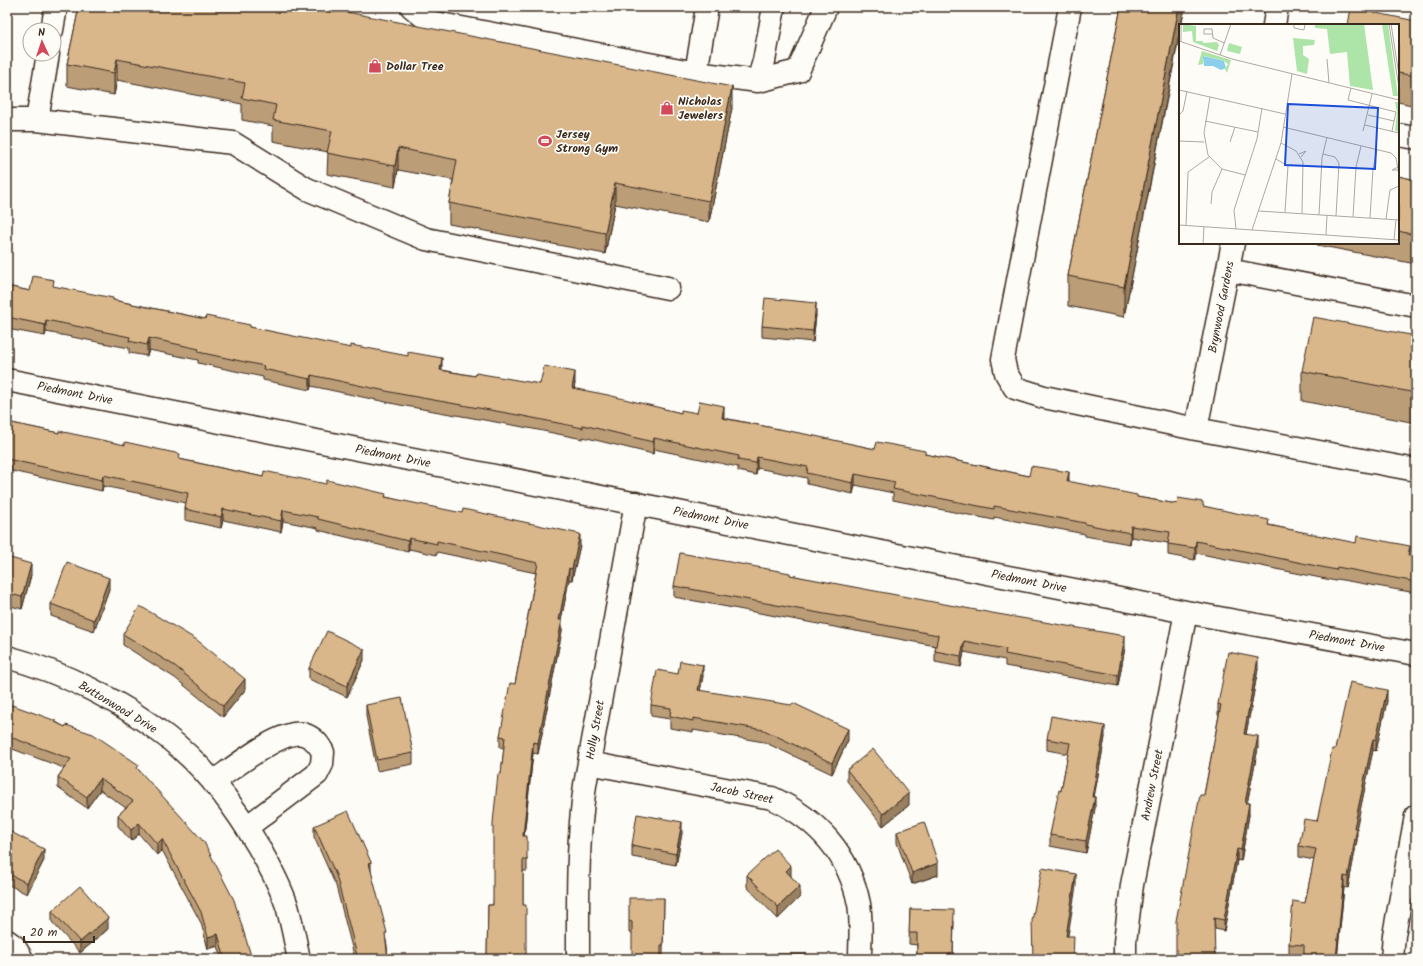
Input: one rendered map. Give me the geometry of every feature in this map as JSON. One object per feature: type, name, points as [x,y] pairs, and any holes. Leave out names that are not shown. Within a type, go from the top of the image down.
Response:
[{"type":"street","points":[[53,22],[56,7]]},
{"type":"street","points":[[412,7],[431,15],[696,73],[758,81],[798,71],[826,7]]},
{"type":"street","points":[[696,73],[707,7]]},
{"type":"street","points":[[758,81],[764,62],[774,7]]},
{"type":"street","points":[[1070,7],[1003,359],[1006,373],[1015,388],[1196,429],[1416,470]]},
{"type":"street","points":[[1274,24],[1277,7]]},
{"type":"street","points":[[37,120],[47,62]]},
{"type":"street","points":[[7,120],[37,120],[234,144],[307,189],[426,239],[668,288]]},
{"type":"street","points":[[1399,135],[1416,138]]},
{"type":"street","name":"Brynwood Gardens","points":[[1196,429],[1233,244]]},
{"type":"street","points":[[1228,270],[1416,306]]},
{"type":"street","name":"Piedmont Drive","points":[[7,380],[1186,612],[1416,654]]},
{"type":"street","name":"Holly Street","points":[[578,959],[580,836],[585,785],[636,503]]},
{"type":"street","name":"Andrew Street","points":[[1125,959],[1125,942],[1132,885],[1186,612]]},
{"type":"street","name":"Buttonwood Drive","points":[[7,657],[32,664],[79,683],[130,712],[167,737],[213,782],[229,801],[247,827],[271,868],[287,905],[299,959]]},
{"type":"street","points":[[213,782],[274,740],[289,734],[302,734],[316,740],[323,752],[322,764],[317,774],[247,827]]},
{"type":"street","name":"Jacob Street","points":[[589,763],[772,798],[788,805],[802,814],[825,834],[852,878],[859,905],[860,959]]},
{"type":"street","points":[[1392,959],[1394,935],[1416,816]]},
{"type":"street","points":[[7,941],[14,946],[22,959]]},
{"type":"building","points":[[79,7],[321,7],[732,87],[709,201],[615,183],[605,233],[449,203],[457,160],[398,148],[395,166],[327,153],[332,131],[273,120],[276,105],[242,98],[245,83],[117,59],[114,73],[67,64]]},
{"type":"building","points":[[1121,7],[1179,7],[1124,287],[1068,276]]},
{"type":"building","points":[[1351,8],[1416,21],[1416,76],[1399,73],[1399,24],[1348,24]]},
{"type":"building","points":[[1399,176],[1416,180],[1416,235],[1399,231]]},
{"type":"building","points":[[33,276],[54,280],[53,286],[205,319],[206,316],[250,325],[250,327],[351,348],[351,345],[408,356],[408,352],[442,358],[440,370],[475,376],[476,373],[540,384],[544,366],[575,372],[572,388],[608,395],[681,413],[681,410],[697,413],[700,401],[724,406],[722,418],[875,449],[877,442],[925,451],[925,454],[1029,476],[1031,466],[1069,472],[1067,481],[1137,495],[1137,497],[1177,504],[1178,498],[1203,502],[1203,506],[1269,520],[1268,525],[1356,543],[1357,536],[1410,546],[1408,555],[1416,557],[1416,582],[1337,567],[1336,570],[1196,541],[1195,548],[1168,544],[1170,532],[1131,526],[1130,533],[994,506],[994,509],[893,489],[895,482],[855,474],[853,483],[807,473],[808,467],[757,457],[756,463],[738,460],[739,456],[654,438],[653,442],[583,425],[583,428],[400,394],[311,375],[310,379],[263,369],[264,366],[198,352],[199,349],[149,338],[147,345],[129,341],[130,337],[46,320],[45,325],[7,317],[7,286],[30,291]]},
{"type":"building","points":[[765,298],[816,303],[813,331],[762,326]]},
{"type":"building","points":[[1313,317],[1416,336],[1416,393],[1302,371]]},
{"type":"building","points":[[7,422],[125,445],[125,442],[180,454],[179,459],[263,477],[264,471],[326,484],[327,480],[386,494],[385,497],[462,513],[463,509],[580,534],[572,569],[569,568],[559,620],[562,620],[538,743],[533,742],[523,836],[527,836],[527,860],[523,860],[523,905],[526,905],[526,959],[492,959],[492,956],[487,956],[488,905],[493,905],[493,823],[498,774],[501,774],[505,737],[500,736],[510,683],[515,684],[538,563],[437,541],[437,544],[409,538],[408,541],[318,519],[318,517],[283,510],[281,521],[223,509],[221,517],[185,509],[188,493],[103,475],[102,480],[7,459]]},
{"type":"building","points":[[680,553],[992,613],[1125,636],[1118,675],[1005,654],[1006,649],[964,641],[961,656],[935,651],[938,635],[674,586]]},
{"type":"building","points":[[7,557],[31,564],[22,597],[7,593]]},
{"type":"building","points":[[67,562],[109,578],[94,620],[51,604]]},
{"type":"building","points":[[140,606],[197,640],[245,679],[223,706],[175,666],[123,634]]},
{"type":"building","points":[[327,631],[364,649],[347,686],[309,668]]},
{"type":"building","points":[[1228,652],[1258,658],[1244,734],[1258,736],[1245,803],[1249,803],[1241,850],[1237,849],[1224,920],[1214,918],[1215,959],[1176,959],[1176,921],[1200,795],[1204,795],[1221,705],[1218,704]]},
{"type":"building","points":[[680,661],[703,665],[698,690],[791,705],[793,703],[848,729],[832,763],[764,730],[693,718],[693,721],[670,716],[671,708],[651,705],[657,670],[678,674]]},
{"type":"building","points":[[1350,682],[1387,690],[1376,739],[1373,739],[1354,828],[1357,828],[1348,877],[1344,876],[1336,959],[1304,959],[1304,945],[1289,944],[1293,901],[1305,903],[1316,849],[1299,846],[1304,819],[1317,821],[1332,749],[1335,749]]},
{"type":"building","points":[[402,698],[413,753],[377,760],[366,705]]},
{"type":"building","points":[[7,704],[56,721],[55,722],[65,727],[66,725],[93,734],[139,765],[137,768],[204,842],[234,900],[252,959],[225,959],[218,934],[208,937],[201,912],[162,839],[157,844],[139,823],[131,830],[118,815],[133,801],[100,778],[87,797],[58,777],[71,759],[7,736]]},
{"type":"building","points":[[1051,716],[1105,726],[1092,797],[1095,797],[1086,841],[1050,835],[1059,790],[1061,791],[1070,743],[1047,739]]},
{"type":"building","points":[[873,749],[909,793],[883,814],[847,770]]},
{"type":"building","points":[[348,811],[371,862],[369,863],[387,933],[385,934],[388,959],[358,959],[336,875],[314,826]]},
{"type":"building","points":[[637,814],[682,822],[676,854],[632,845]]},
{"type":"building","points":[[924,822],[938,863],[912,873],[897,832]]},
{"type":"building","points":[[7,830],[44,849],[27,883],[7,873]]},
{"type":"building","points":[[775,849],[791,866],[786,871],[800,886],[778,907],[747,875]]},
{"type":"building","points":[[1042,868],[1076,874],[1066,936],[1074,936],[1073,959],[1033,959],[1032,921]]},
{"type":"building","points":[[80,886],[108,918],[80,942],[52,911]]},
{"type":"building","points":[[629,898],[664,898],[663,945],[661,945],[661,959],[632,959],[632,922],[629,921]]},
{"type":"building","points":[[910,909],[954,910],[953,954],[949,954],[948,959],[917,959],[917,933],[909,933]]},
{"type":"building","points":[[769,954],[807,954],[807,959],[769,959]]},
{"type":"place","name":"Dollar Tree","points":[[375,66]]},
{"type":"place","name":"Nicholas Jewelers","points":[[667,108]]},
{"type":"place","name":"Jersey Strong Gym","points":[[545,141]]}]
